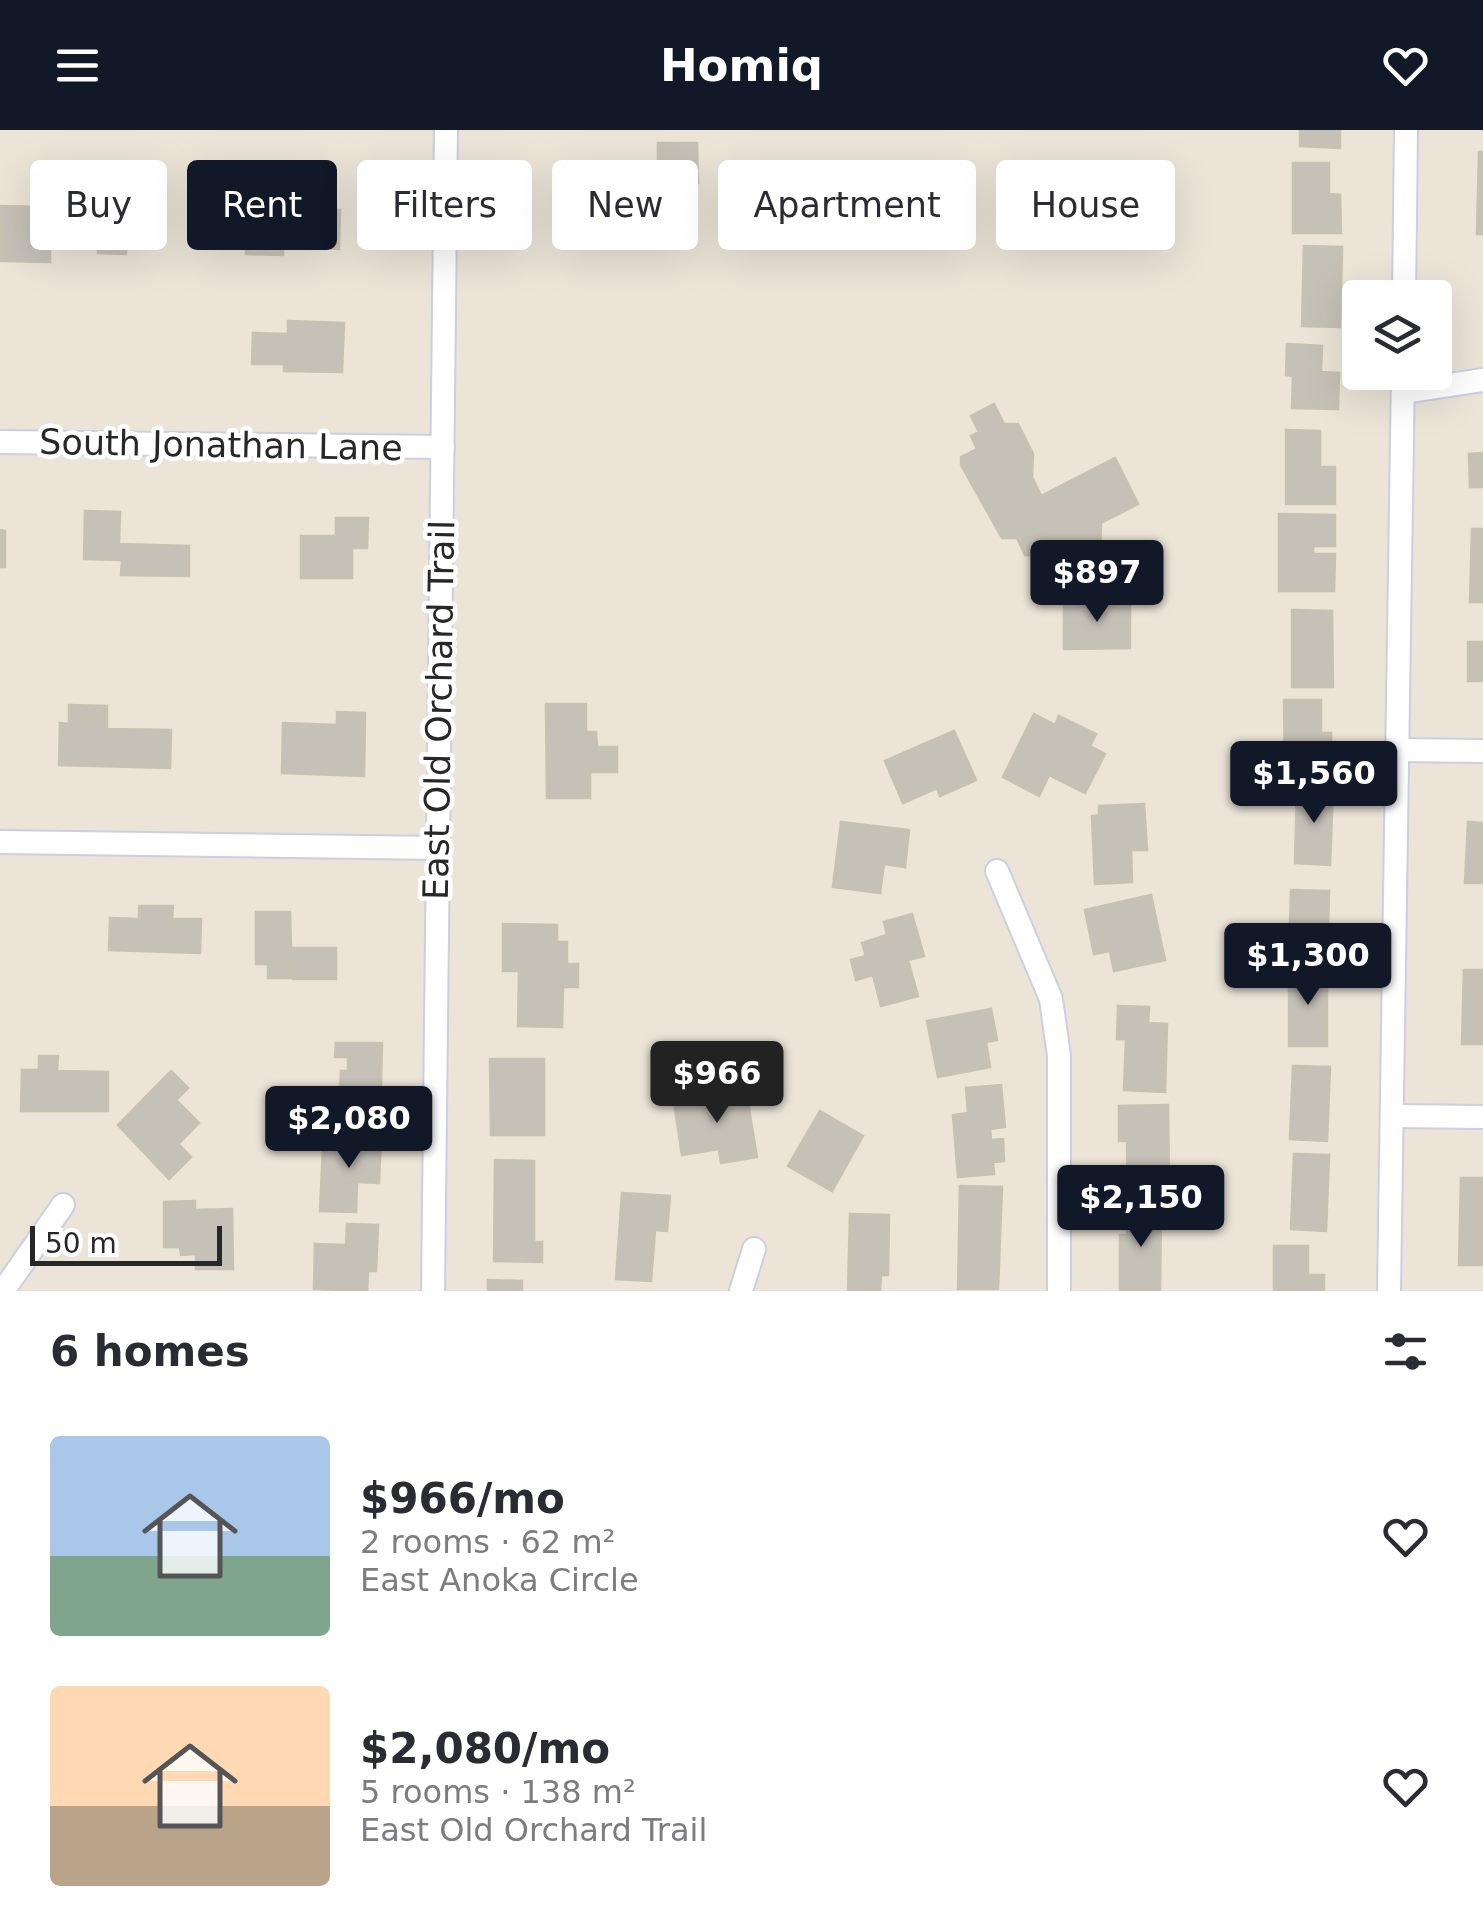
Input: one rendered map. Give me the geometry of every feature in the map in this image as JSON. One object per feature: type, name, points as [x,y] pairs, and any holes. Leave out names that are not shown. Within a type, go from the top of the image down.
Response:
[{"type":"street","name":"East Old Orchard Trail","points":[[433,1291],[446,130]]},
{"type":"street","points":[[1404,280],[1406,130]]},
{"type":"street","points":[[1452,381],[1483,380]]},
{"type":"street","points":[[1389,1291],[1403,390]]},
{"type":"street","name":"South Jonathan Lane","points":[[0,442],[443,447]]},
{"type":"street","points":[[1398,750],[1483,751]]},
{"type":"street","points":[[0,842],[438,848]]},
{"type":"street","points":[[997,870],[1052,999],[1060,1056],[1059,1291]]},
{"type":"street","points":[[1393,1116],[1483,1116]]},
{"type":"street","points":[[3,1291],[63,1206]]},
{"type":"street","points":[[741,1291],[754,1249]]},
{"type":"building","points":[[1300,130],[1340,130],[1340,148],[1300,146]]},
{"type":"building","points":[[658,143],[697,143],[697,160],[658,160]]},
{"type":"building","points":[[1479,152],[1483,152],[1483,234],[1477,234]]},
{"type":"building","points":[[1293,163],[1329,163],[1329,194],[1340,195],[1341,233],[1293,233]]},
{"type":"building","points":[[1,206],[30,207],[30,250],[50,250],[50,262],[0,261]]},
{"type":"building","points":[[337,210],[340,210],[337,249]]},
{"type":"building","points":[[1304,246],[1342,247],[1340,327],[1302,326]]},
{"type":"building","points":[[98,250],[126,250],[126,254]]},
{"type":"building","points":[[246,250],[283,250],[283,255],[246,254]]},
{"type":"building","points":[[288,321],[344,323],[342,372],[284,371],[284,364],[252,364],[253,333],[288,334]]},
{"type":"building","points":[[1287,344],[1322,346],[1321,372],[1339,373],[1338,409],[1292,408],[1293,376],[1286,375]]},
{"type":"building","points":[[994,404],[1004,424],[1018,424],[1033,454],[1032,477],[1041,496],[1115,458],[1138,504],[1101,523],[1100,553],[1083,563],[1052,562],[1049,556],[1025,555],[1017,538],[1002,538],[961,465],[961,457],[977,449],[971,436],[979,432],[971,416]]},
{"type":"building","points":[[1286,430],[1320,431],[1320,467],[1335,467],[1335,504],[1286,504]]},
{"type":"building","points":[[1483,453],[1483,487],[1470,487],[1469,454]]},
{"type":"building","points":[[85,511],[120,512],[119,544],[189,546],[189,576],[121,575],[122,560],[84,559]]},
{"type":"building","points":[[1279,514],[1335,515],[1335,546],[1313,546],[1313,554],[1335,554],[1334,591],[1279,591]]},
{"type":"building","points":[[336,518],[368,518],[367,548],[352,548],[352,578],[301,578],[301,536],[336,536]]},
{"type":"building","points":[[1472,529],[1483,529],[1483,602],[1470,602]]},
{"type":"building","points":[[0,530],[5,531],[5,567],[0,567]]},
{"type":"building","points":[[1064,602],[1130,602],[1130,648],[1064,649]]},
{"type":"building","points":[[1292,610],[1332,611],[1333,687],[1292,687]]},
{"type":"building","points":[[1468,642],[1483,642],[1483,681],[1468,681]]},
{"type":"building","points":[[1284,700],[1321,700],[1321,733],[1331,733],[1331,772],[1285,772]]},
{"type":"building","points":[[546,704],[586,704],[586,732],[596,732],[597,747],[617,747],[617,772],[590,772],[590,798],[547,798]]},
{"type":"building","points":[[69,705],[107,706],[107,729],[171,730],[170,768],[59,765],[60,723],[69,724]]},
{"type":"building","points":[[337,712],[365,713],[364,776],[282,773],[283,723],[337,725]]},
{"type":"building","points":[[1034,714],[1055,725],[1059,716],[1096,734],[1090,746],[1105,754],[1085,793],[1049,775],[1039,796],[1003,777]]},
{"type":"building","points":[[954,731],[976,780],[940,796],[937,788],[903,803],[885,761]]},
{"type":"building","points":[[1297,787],[1333,788],[1330,865],[1295,863]]},
{"type":"building","points":[[1144,804],[1147,850],[1131,850],[1132,882],[1095,884],[1092,816],[1099,815],[1099,806]]},
{"type":"building","points":[[841,822],[909,830],[905,867],[884,864],[880,893],[833,887]]},
{"type":"building","points":[[1468,822],[1483,823],[1483,883],[1465,883]]},
{"type":"building","points":[[1291,890],[1329,891],[1327,962],[1289,961]]},
{"type":"building","points":[[1151,895],[1165,960],[1114,971],[1110,951],[1094,954],[1085,910]]},
{"type":"building","points":[[139,906],[173,906],[172,919],[201,919],[200,953],[109,950],[110,918],[139,919]]},
{"type":"building","points":[[256,912],[290,912],[291,948],[336,948],[336,979],[293,979],[292,964],[256,964]]},
{"type":"building","points":[[912,914],[924,956],[908,960],[918,996],[881,1006],[873,975],[856,980],[851,960],[866,956],[862,943],[887,935],[884,922]]},
{"type":"building","points":[[503,924],[557,925],[557,942],[567,942],[567,964],[578,964],[578,987],[563,987],[562,1027],[518,1026],[519,971],[503,971]]},
{"type":"building","points":[[291,965],[291,978],[268,978],[268,966]]},
{"type":"building","points":[[1289,970],[1327,970],[1327,1046],[1289,1046]]},
{"type":"building","points":[[1464,970],[1483,970],[1483,1044],[1462,1044]]},
{"type":"building","points":[[1118,1006],[1149,1007],[1148,1023],[1167,1024],[1165,1092],[1124,1090],[1126,1039],[1117,1039]]},
{"type":"building","points":[[991,1009],[997,1040],[986,1042],[990,1067],[938,1077],[927,1021]]},
{"type":"building","points":[[336,1043],[382,1043],[380,1121],[324,1120],[324,1097],[340,1098],[341,1071],[348,1071],[348,1057],[335,1057]]},
{"type":"building","points":[[39,1056],[58,1056],[57,1071],[108,1072],[108,1111],[21,1111],[22,1070],[39,1070]]},
{"type":"building","points":[[490,1059],[544,1059],[544,1135],[491,1135]]},
{"type":"building","points":[[1293,1066],[1330,1067],[1327,1141],[1290,1139]]},
{"type":"building","points":[[171,1071],[188,1088],[176,1100],[199,1123],[178,1144],[191,1157],[169,1179],[118,1125]]},
{"type":"building","points":[[1001,1085],[1005,1127],[990,1129],[991,1140],[1003,1139],[1004,1161],[993,1162],[994,1174],[958,1177],[953,1115],[968,1113],[966,1088]]},
{"type":"building","points":[[746,1091],[757,1157],[721,1163],[719,1149],[682,1155],[674,1102]]},
{"type":"building","points":[[1168,1105],[1169,1192],[1128,1192],[1127,1141],[1119,1141],[1119,1106]]},
{"type":"building","points":[[820,1111],[863,1136],[832,1191],[788,1166]]},
{"type":"building","points":[[350,1131],[381,1133],[379,1183],[357,1182],[356,1212],[320,1211],[323,1147],[349,1147]]},
{"type":"building","points":[[1294,1154],[1329,1155],[1326,1231],[1291,1229]]},
{"type":"building","points":[[495,1160],[534,1161],[534,1242],[542,1242],[542,1262],[494,1261]]},
{"type":"building","points":[[1461,1178],[1483,1178],[1483,1265],[1459,1265]]},
{"type":"building","points":[[960,1186],[1002,1187],[998,1289],[958,1289]]},
{"type":"building","points":[[622,1193],[670,1196],[667,1231],[655,1230],[651,1281],[616,1279]]},
{"type":"building","points":[[195,1201],[195,1210],[232,1209],[233,1269],[196,1269],[196,1254],[181,1255],[180,1247],[164,1247],[164,1202]]},
{"type":"building","points":[[1127,1206],[1161,1206],[1160,1291],[1120,1291],[1120,1235],[1127,1235]]},
{"type":"building","points":[[850,1214],[889,1215],[888,1275],[881,1275],[880,1291],[848,1291]]},
{"type":"building","points":[[347,1224],[378,1225],[376,1271],[368,1271],[367,1291],[314,1289],[315,1244],[346,1245]]},
{"type":"building","points":[[1274,1246],[1308,1246],[1308,1275],[1324,1275],[1324,1291],[1274,1291]]},
{"type":"building","points":[[488,1280],[522,1281],[522,1291],[488,1291]]}]
